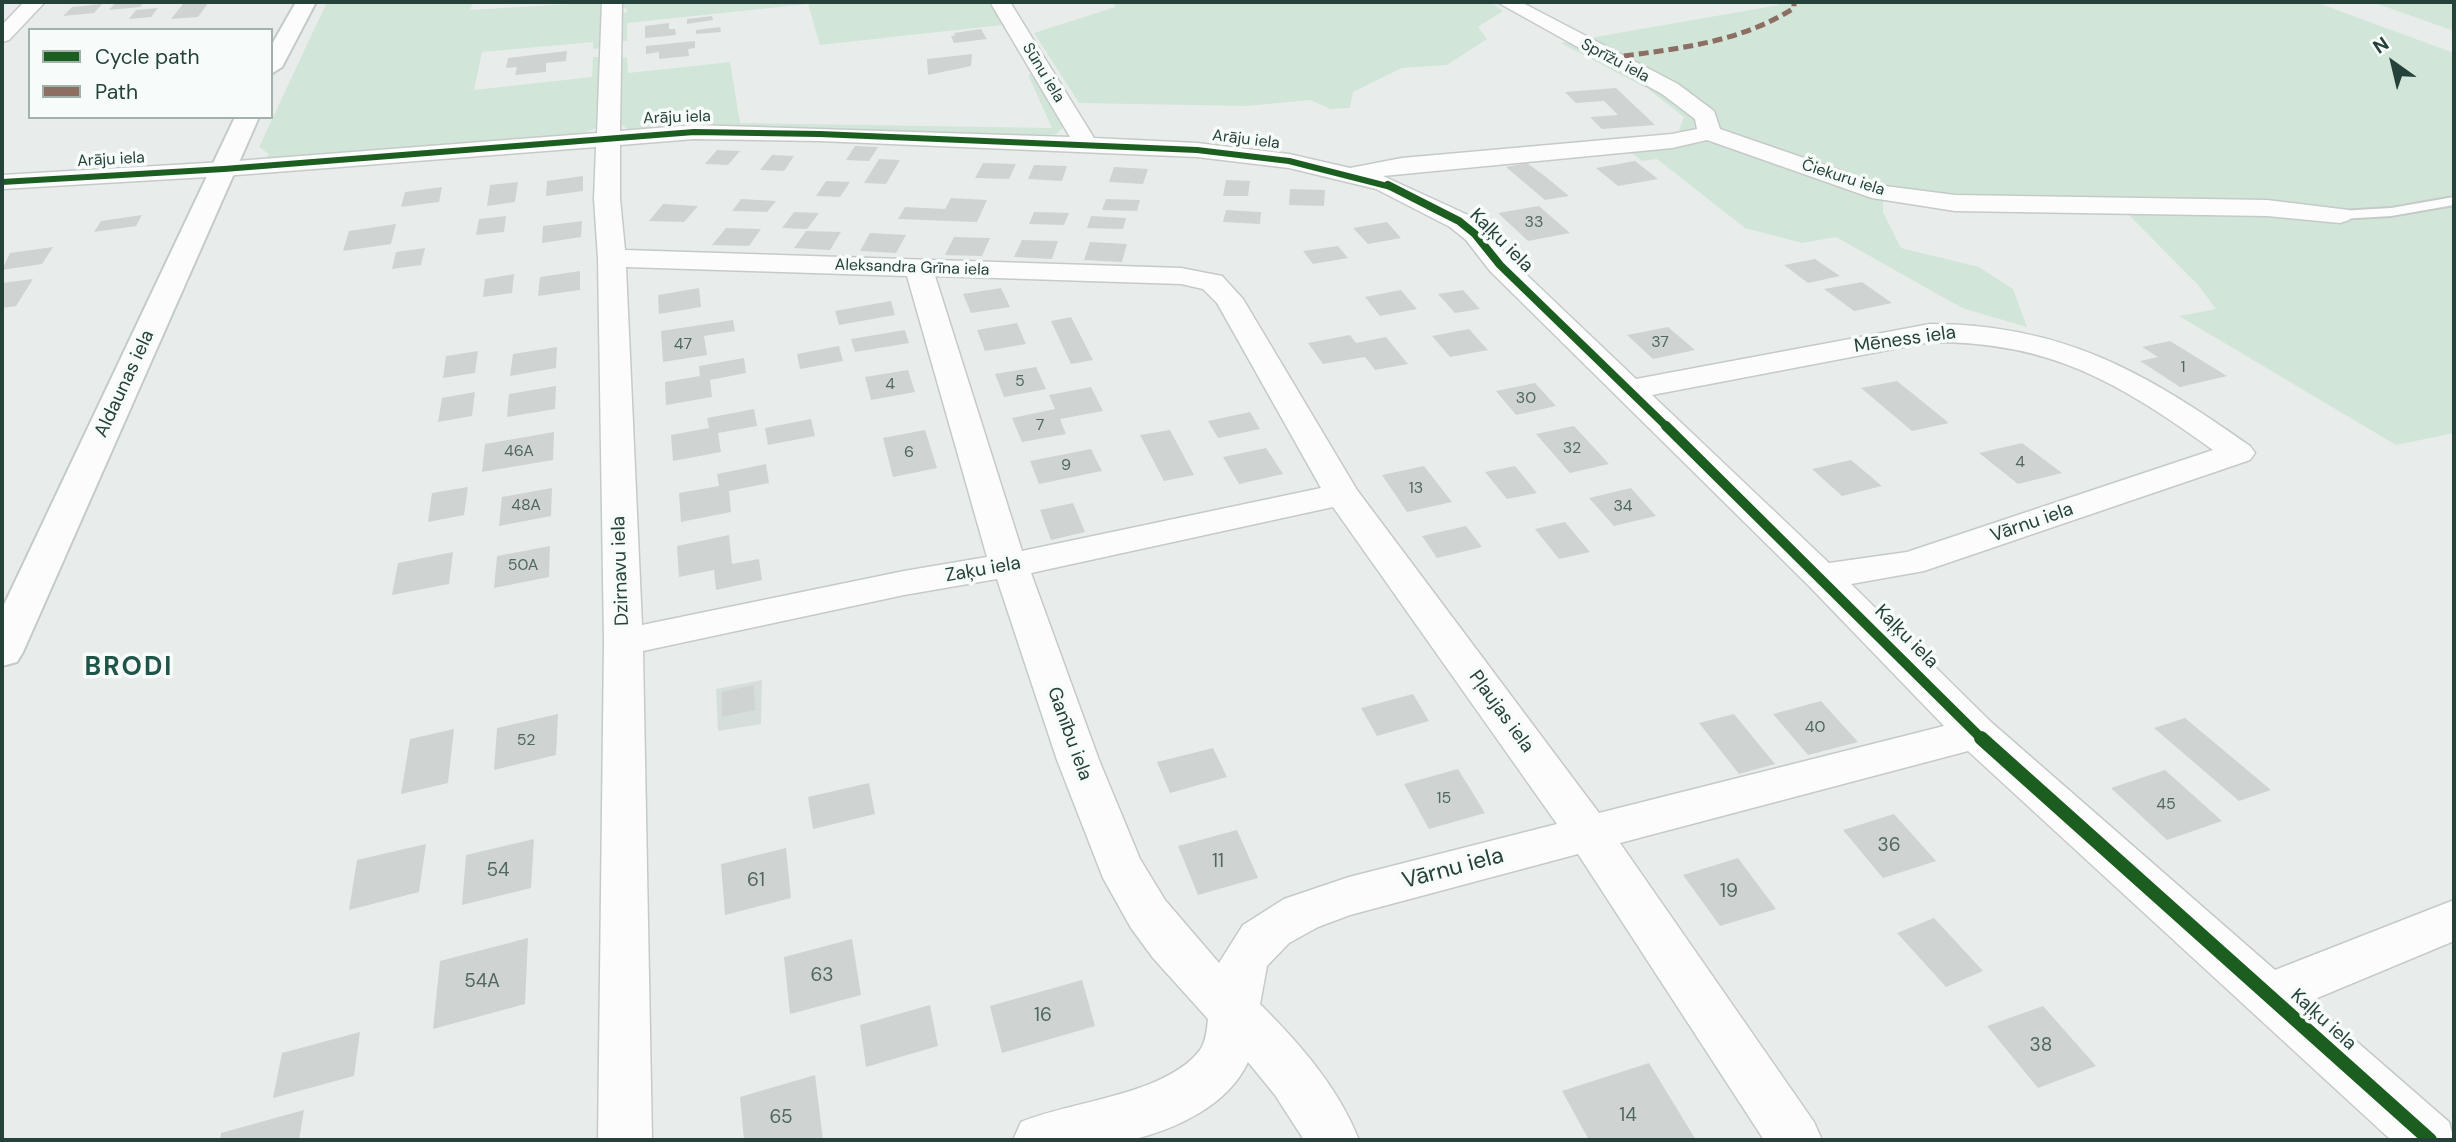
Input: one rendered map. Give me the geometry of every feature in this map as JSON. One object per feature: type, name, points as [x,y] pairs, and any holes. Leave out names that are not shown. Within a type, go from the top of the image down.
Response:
[{"type":"street","points":[[2,36],[35,2]]},
{"type":"street","points":[[273,64],[306,2]]},
{"type":"street","name":"Dzirnavu iela","points":[[612,2],[607,199],[612,258],[623,642],[625,1140]]},
{"type":"street","name":"Sūnu iela","points":[[1000,2],[1086,145]]},
{"type":"street","name":"Sprīžu iela","points":[[1507,2],[1670,89],[1706,116],[1709,133]]},
{"type":"street","name":"Aldaunas iela","points":[[2,652],[246,119]]},
{"type":"street","name":"Arāju iela","points":[[2,182],[224,169],[610,136],[754,132],[1086,145],[1246,155],[1353,174]]},
{"type":"street","points":[[1353,174],[1402,165],[1672,141],[1709,133]]},
{"type":"street","name":"Čiekuru iela","points":[[1709,133],[1881,192],[1955,203],[2267,208],[2340,215]]},
{"type":"street","name":"Kaļķu iela","points":[[1353,174],[1415,197],[1459,221],[1475,234],[1500,265],[1821,576],[1976,733],[2430,1140]]},
{"type":"street","name":"Aleksandra Grīna iela","points":[[612,258],[1181,276],[1212,282]]},
{"type":"street","name":"Ganību iela","points":[[919,269],[1008,565],[1023,591],[1042,660],[1112,849],[1148,914],[1235,1014],[1269,1044],[1302,1090],[1332,1140]]},
{"type":"street","name":"Pļaujas iela","points":[[1212,282],[1229,299],[1342,494],[1589,834],[1795,1140]]},
{"type":"street","name":"Mēness iela","points":[[1628,390],[1930,333],[1971,332],[2050,347],[2105,366],[2140,386],[2238,453]]},
{"type":"street","name":"Vārnu iela","points":[[1821,576],[1911,563],[2238,453]]},
{"type":"street","name":"Zaķu iela","points":[[623,642],[904,583],[1008,565],[1342,494]]},
{"type":"street","name":"Vārnu iela","points":[[1040,1140],[1155,1105],[1196,1086],[1215,1072],[1227,1052],[1241,969],[1254,943],[1275,925],[1349,896],[1976,733]]},
{"type":"street","points":[[2269,995],[2454,920]]},
{"type":"lane","points":[[2340,215],[2391,212],[2454,201]]},
{"type":"shaded area","points":[[762,680],[761,724],[718,731],[716,689]]},
{"type":"green space","points":[[327,2],[473,2],[470,10],[603,2],[601,48],[593,49],[593,42],[482,52],[474,90],[592,77],[593,57],[601,57],[597,128],[577,135],[263,160],[269,154],[259,147]]},
{"type":"green space","points":[[619,2],[996,2],[1011,28],[1004,29],[1002,25],[820,45],[808,4],[627,23],[627,41],[622,41],[621,14],[627,12],[626,8],[621,9]]},
{"type":"green space","points":[[1114,2],[1491,2],[1503,11],[1478,27],[1487,39],[1447,65],[1402,68],[1353,92],[1350,108],[1331,109],[1310,100],[1246,106],[1079,103],[1034,33],[1115,7]]},
{"type":"green space","points":[[1774,2],[2315,2],[2454,53],[2454,433],[2396,445],[2179,316],[2216,309],[2198,285],[2124,210],[1947,198],[1883,187],[1883,212],[1901,248],[1979,267],[2013,289],[2027,327],[1962,308],[1836,237],[1802,243],[1745,228],[1657,159],[1642,161],[1630,152],[1673,146],[1684,117],[1648,89],[1561,43],[1779,5]]},
{"type":"green space","points":[[2372,2],[2454,2],[2454,31]]},
{"type":"green space","points":[[627,57],[628,73],[730,62],[740,123],[1052,128],[1028,75],[1037,74],[1064,127],[1056,134],[1040,138],[629,130],[619,123],[622,58]]},
{"type":"building","points":[[116,2],[144,2],[140,7],[109,10]]},
{"type":"building","points":[[209,2],[198,17],[171,19],[183,4]]},
{"type":"building","points":[[102,4],[94,13],[63,16],[72,7]]},
{"type":"building","points":[[158,8],[151,17],[129,19],[136,10]]},
{"type":"building","points":[[712,16],[713,20],[687,24],[687,19]]},
{"type":"building","points":[[669,23],[669,29],[675,29],[676,35],[645,38],[645,26]]},
{"type":"building","points":[[720,27],[721,32],[696,34],[696,30]]},
{"type":"building","points":[[981,29],[987,39],[954,43],[951,36],[955,36],[954,33]]},
{"type":"building","points":[[695,41],[695,48],[688,49],[689,56],[659,59],[659,52],[646,54],[646,46]]},
{"type":"building","points":[[567,51],[566,61],[546,63],[546,72],[515,75],[517,67],[506,68],[508,58]]},
{"type":"building","points":[[972,54],[971,66],[928,75],[927,59]]},
{"type":"building","points":[[1616,88],[1655,125],[1602,129],[1590,117],[1618,115],[1604,101],[1576,103],[1565,92]]},
{"type":"building","points":[[855,146],[878,147],[869,161],[846,160]]},
{"type":"building","points":[[717,150],[740,151],[728,165],[705,164]]},
{"type":"building","points":[[772,155],[794,156],[784,171],[760,170]]},
{"type":"building","points":[[879,159],[900,160],[886,184],[864,183]]},
{"type":"building","points":[[1635,161],[1658,179],[1618,186],[1596,168]]},
{"type":"building","points":[[983,163],[1016,164],[1009,179],[975,178]]},
{"type":"building","points":[[1527,163],[1569,196],[1545,200],[1506,167]]},
{"type":"building","points":[[1034,165],[1067,166],[1062,181],[1028,179]]},
{"type":"building","points":[[1114,167],[1148,169],[1143,184],[1109,182]]},
{"type":"building","points":[[583,176],[583,191],[546,196],[547,181]]},
{"type":"building","points":[[1226,180],[1250,181],[1248,196],[1223,196]]},
{"type":"building","points":[[826,181],[850,182],[840,197],[816,196]]},
{"type":"building","points":[[518,182],[515,202],[487,206],[490,185]]},
{"type":"building","points":[[442,187],[439,202],[401,207],[405,192]]},
{"type":"building","points":[[1290,189],[1325,190],[1324,206],[1289,205]]},
{"type":"building","points":[[951,198],[987,200],[977,222],[898,219],[905,207],[945,209]]},
{"type":"building","points":[[741,199],[776,201],[767,212],[732,211]]},
{"type":"building","points":[[1106,199],[1140,200],[1137,211],[1102,210]]},
{"type":"building","points":[[663,204],[698,206],[684,222],[649,221]]},
{"type":"building","points":[[1539,206],[1570,233],[1528,241],[1498,213]]},
{"type":"building","points":[[1226,210],[1261,212],[1260,224],[1223,222]]},
{"type":"building","points":[[794,212],[819,213],[807,229],[782,228]]},
{"type":"building","points":[[1034,212],[1069,213],[1064,225],[1029,224]]},
{"type":"building","points":[[142,215],[136,226],[94,232],[101,221]]},
{"type":"building","points":[[506,216],[504,232],[476,235],[479,219]]},
{"type":"building","points":[[1091,216],[1126,218],[1123,229],[1087,228]]},
{"type":"building","points":[[582,221],[581,237],[542,243],[543,226]]},
{"type":"building","points":[[1387,222],[1401,238],[1368,244],[1353,228]]},
{"type":"building","points":[[396,224],[391,244],[343,251],[349,231]]},
{"type":"building","points":[[726,228],[761,229],[749,246],[712,245]]},
{"type":"building","points":[[806,231],[841,232],[830,250],[794,248]]},
{"type":"building","points":[[870,233],[906,235],[896,253],[860,251]]},
{"type":"building","points":[[954,237],[990,238],[982,256],[945,255]]},
{"type":"building","points":[[1022,240],[1058,241],[1052,259],[1014,257]]},
{"type":"building","points":[[1090,242],[1127,244],[1122,262],[1084,260]]},
{"type":"building","points":[[1338,246],[1348,258],[1313,264],[1303,251]]},
{"type":"building","points":[[53,247],[42,264],[2,270],[10,253]]},
{"type":"building","points":[[425,248],[421,265],[392,269],[396,252]]},
{"type":"building","points":[[1815,259],[1840,276],[1808,283],[1784,265]]},
{"type":"building","points":[[580,271],[580,290],[538,296],[540,277]]},
{"type":"building","points":[[514,274],[512,293],[483,297],[485,279]]},
{"type":"building","points":[[33,279],[16,306],[2,308],[2,283]]},
{"type":"building","points":[[1862,282],[1892,303],[1854,311],[1824,289]]},
{"type":"building","points":[[699,288],[701,307],[659,314],[658,295]]},
{"type":"building","points":[[1001,288],[1010,307],[971,313],[963,294]]},
{"type":"building","points":[[1401,290],[1417,309],[1380,316],[1365,297]]},
{"type":"building","points":[[1463,290],[1480,309],[1455,313],[1438,294]]},
{"type":"building","points":[[891,301],[895,315],[839,325],[835,311]]},
{"type":"building","points":[[1071,317],[1093,360],[1071,364],[1051,321]]},
{"type":"building","points":[[733,320],[735,331],[704,336],[707,355],[663,362],[661,331]]},
{"type":"building","points":[[1017,323],[1026,344],[985,351],[977,330]]},
{"type":"building","points":[[1668,327],[1695,350],[1653,359],[1627,335]]},
{"type":"building","points":[[1469,329],[1488,350],[1450,357],[1432,336]]},
{"type":"building","points":[[905,330],[909,343],[855,352],[851,339]]},
{"type":"building","points":[[1350,335],[1356,343],[1386,337],[1408,364],[1375,370],[1365,357],[1323,364],[1308,343]]},
{"type":"building","points":[[2170,341],[2227,376],[2180,387],[2140,361],[2158,357],[2142,347]]},
{"type":"building","points":[[839,346],[843,361],[800,369],[797,354]]},
{"type":"building","points":[[557,347],[556,368],[510,376],[513,354]]},
{"type":"building","points":[[478,351],[475,373],[443,378],[446,356]]},
{"type":"building","points":[[744,358],[746,373],[710,380],[712,397],[666,405],[665,382],[700,376],[699,366]]},
{"type":"building","points":[[1036,367],[1046,389],[1004,397],[995,374]]},
{"type":"building","points":[[908,370],[915,392],[871,400],[865,377]]},
{"type":"building","points":[[1897,381],[1949,423],[1912,431],[1861,388]]},
{"type":"building","points":[[1535,383],[1556,406],[1516,415],[1496,391]]},
{"type":"building","points":[[556,386],[555,409],[507,417],[509,394]]},
{"type":"building","points":[[1091,387],[1103,411],[1060,419],[1066,434],[1022,442],[1012,418],[1055,409],[1049,395]]},
{"type":"building","points":[[475,392],[472,416],[438,422],[442,398]]},
{"type":"building","points":[[754,409],[757,426],[718,433],[721,452],[673,461],[671,435],[709,428],[707,418]]},
{"type":"building","points":[[1250,412],[1260,429],[1218,438],[1208,421]]},
{"type":"building","points":[[811,419],[815,436],[768,445],[765,428]]},
{"type":"building","points":[[1574,426],[1609,464],[1570,473],[1536,434]]},
{"type":"building","points":[[925,430],[937,468],[893,477],[883,438]]},
{"type":"building","points":[[1170,430],[1194,475],[1164,481],[1140,435]]},
{"type":"building","points":[[554,432],[553,460],[482,472],[485,444]]},
{"type":"building","points":[[2022,443],[2062,473],[2018,484],[1979,453]]},
{"type":"building","points":[[1266,448],[1283,474],[1239,484],[1223,457]]},
{"type":"building","points":[[1091,449],[1102,471],[1039,484],[1030,461]]},
{"type":"building","points":[[1851,460],[1882,486],[1842,496],[1812,469]]},
{"type":"building","points":[[766,464],[769,483],[729,491],[731,512],[681,522],[679,493],[719,486],[717,474]]},
{"type":"building","points":[[1424,466],[1452,502],[1407,512],[1382,475]]},
{"type":"building","points":[[1515,466],[1537,493],[1507,499],[1485,472]]},
{"type":"building","points":[[468,487],[464,515],[428,522],[432,493]]},
{"type":"building","points":[[552,488],[551,516],[499,526],[502,497]]},
{"type":"building","points":[[1631,488],[1656,516],[1614,526],[1589,498]]},
{"type":"building","points":[[1073,503],[1085,532],[1051,540],[1040,510]]},
{"type":"building","points":[[1565,522],[1590,552],[1559,559],[1535,529]]},
{"type":"building","points":[[1466,526],[1482,547],[1437,558],[1422,536]]},
{"type":"building","points":[[729,535],[732,564],[759,559],[762,580],[716,590],[714,570],[679,577],[677,546]]},
{"type":"building","points":[[550,546],[549,577],[494,588],[497,556]]},
{"type":"building","points":[[453,552],[449,584],[392,595],[398,563]]},
{"type":"building","points":[[754,685],[755,710],[722,717],[722,692]]},
{"type":"building","points":[[1413,694],[1429,721],[1377,736],[1361,708]]},
{"type":"building","points":[[1821,701],[1858,742],[1808,755],[1773,714]]},
{"type":"building","points":[[558,714],[556,755],[494,770],[497,728]]},
{"type":"building","points":[[1734,714],[1775,764],[1739,774],[1699,723]]},
{"type":"building","points":[[2185,718],[2271,790],[2239,801],[2154,728]]},
{"type":"building","points":[[454,729],[448,783],[401,794],[410,739]]},
{"type":"building","points":[[1213,748],[1227,777],[1170,793],[1157,762]]},
{"type":"building","points":[[1458,769],[1485,813],[1429,829],[1404,784]]},
{"type":"building","points":[[2165,770],[2222,821],[2167,840],[2111,788]]},
{"type":"building","points":[[869,783],[875,814],[813,829],[808,797]]},
{"type":"building","points":[[1894,814],[1936,861],[1883,878],[1843,830]]},
{"type":"building","points":[[1237,830],[1258,878],[1198,895],[1178,846]]},
{"type":"building","points":[[534,839],[531,888],[462,905],[466,855]]},
{"type":"building","points":[[426,844],[419,892],[349,910],[357,860]]},
{"type":"building","points":[[786,848],[791,898],[725,915],[721,864]]},
{"type":"building","points":[[1738,858],[1776,909],[1720,926],[1683,875]]},
{"type":"building","points":[[1934,918],[1983,971],[1946,987],[1897,933]]},
{"type":"building","points":[[528,938],[525,1004],[433,1029],[440,961]]},
{"type":"building","points":[[852,939],[861,995],[790,1014],[784,957]]},
{"type":"building","points":[[1082,980],[1095,1026],[1002,1053],[990,1006]]},
{"type":"building","points":[[930,1005],[938,1046],[866,1067],[860,1025]]},
{"type":"building","points":[[2043,1006],[2096,1066],[2038,1088],[1987,1026]]},
{"type":"building","points":[[360,1032],[354,1076],[273,1098],[282,1053]]},
{"type":"building","points":[[1649,1063],[1696,1140],[1589,1140],[1562,1091]]},
{"type":"building","points":[[815,1075],[823,1140],[744,1140],[740,1097]]},
{"type":"building","points":[[304,1110],[299,1140],[220,1140],[221,1133]]},
{"type":"marked path","points":[[1609,58],[1680,48],[1754,30],[1794,8],[1794,2]]},
{"type":"cycle path","points":[[2,182],[224,169],[694,132],[820,134],[1197,150],[1289,161],[1385,184],[1459,221],[1475,234],[1500,265],[1821,576],[1976,733],[2430,1140]]},
{"type":"district","name":"BRODI","points":[[129,668]]}]
